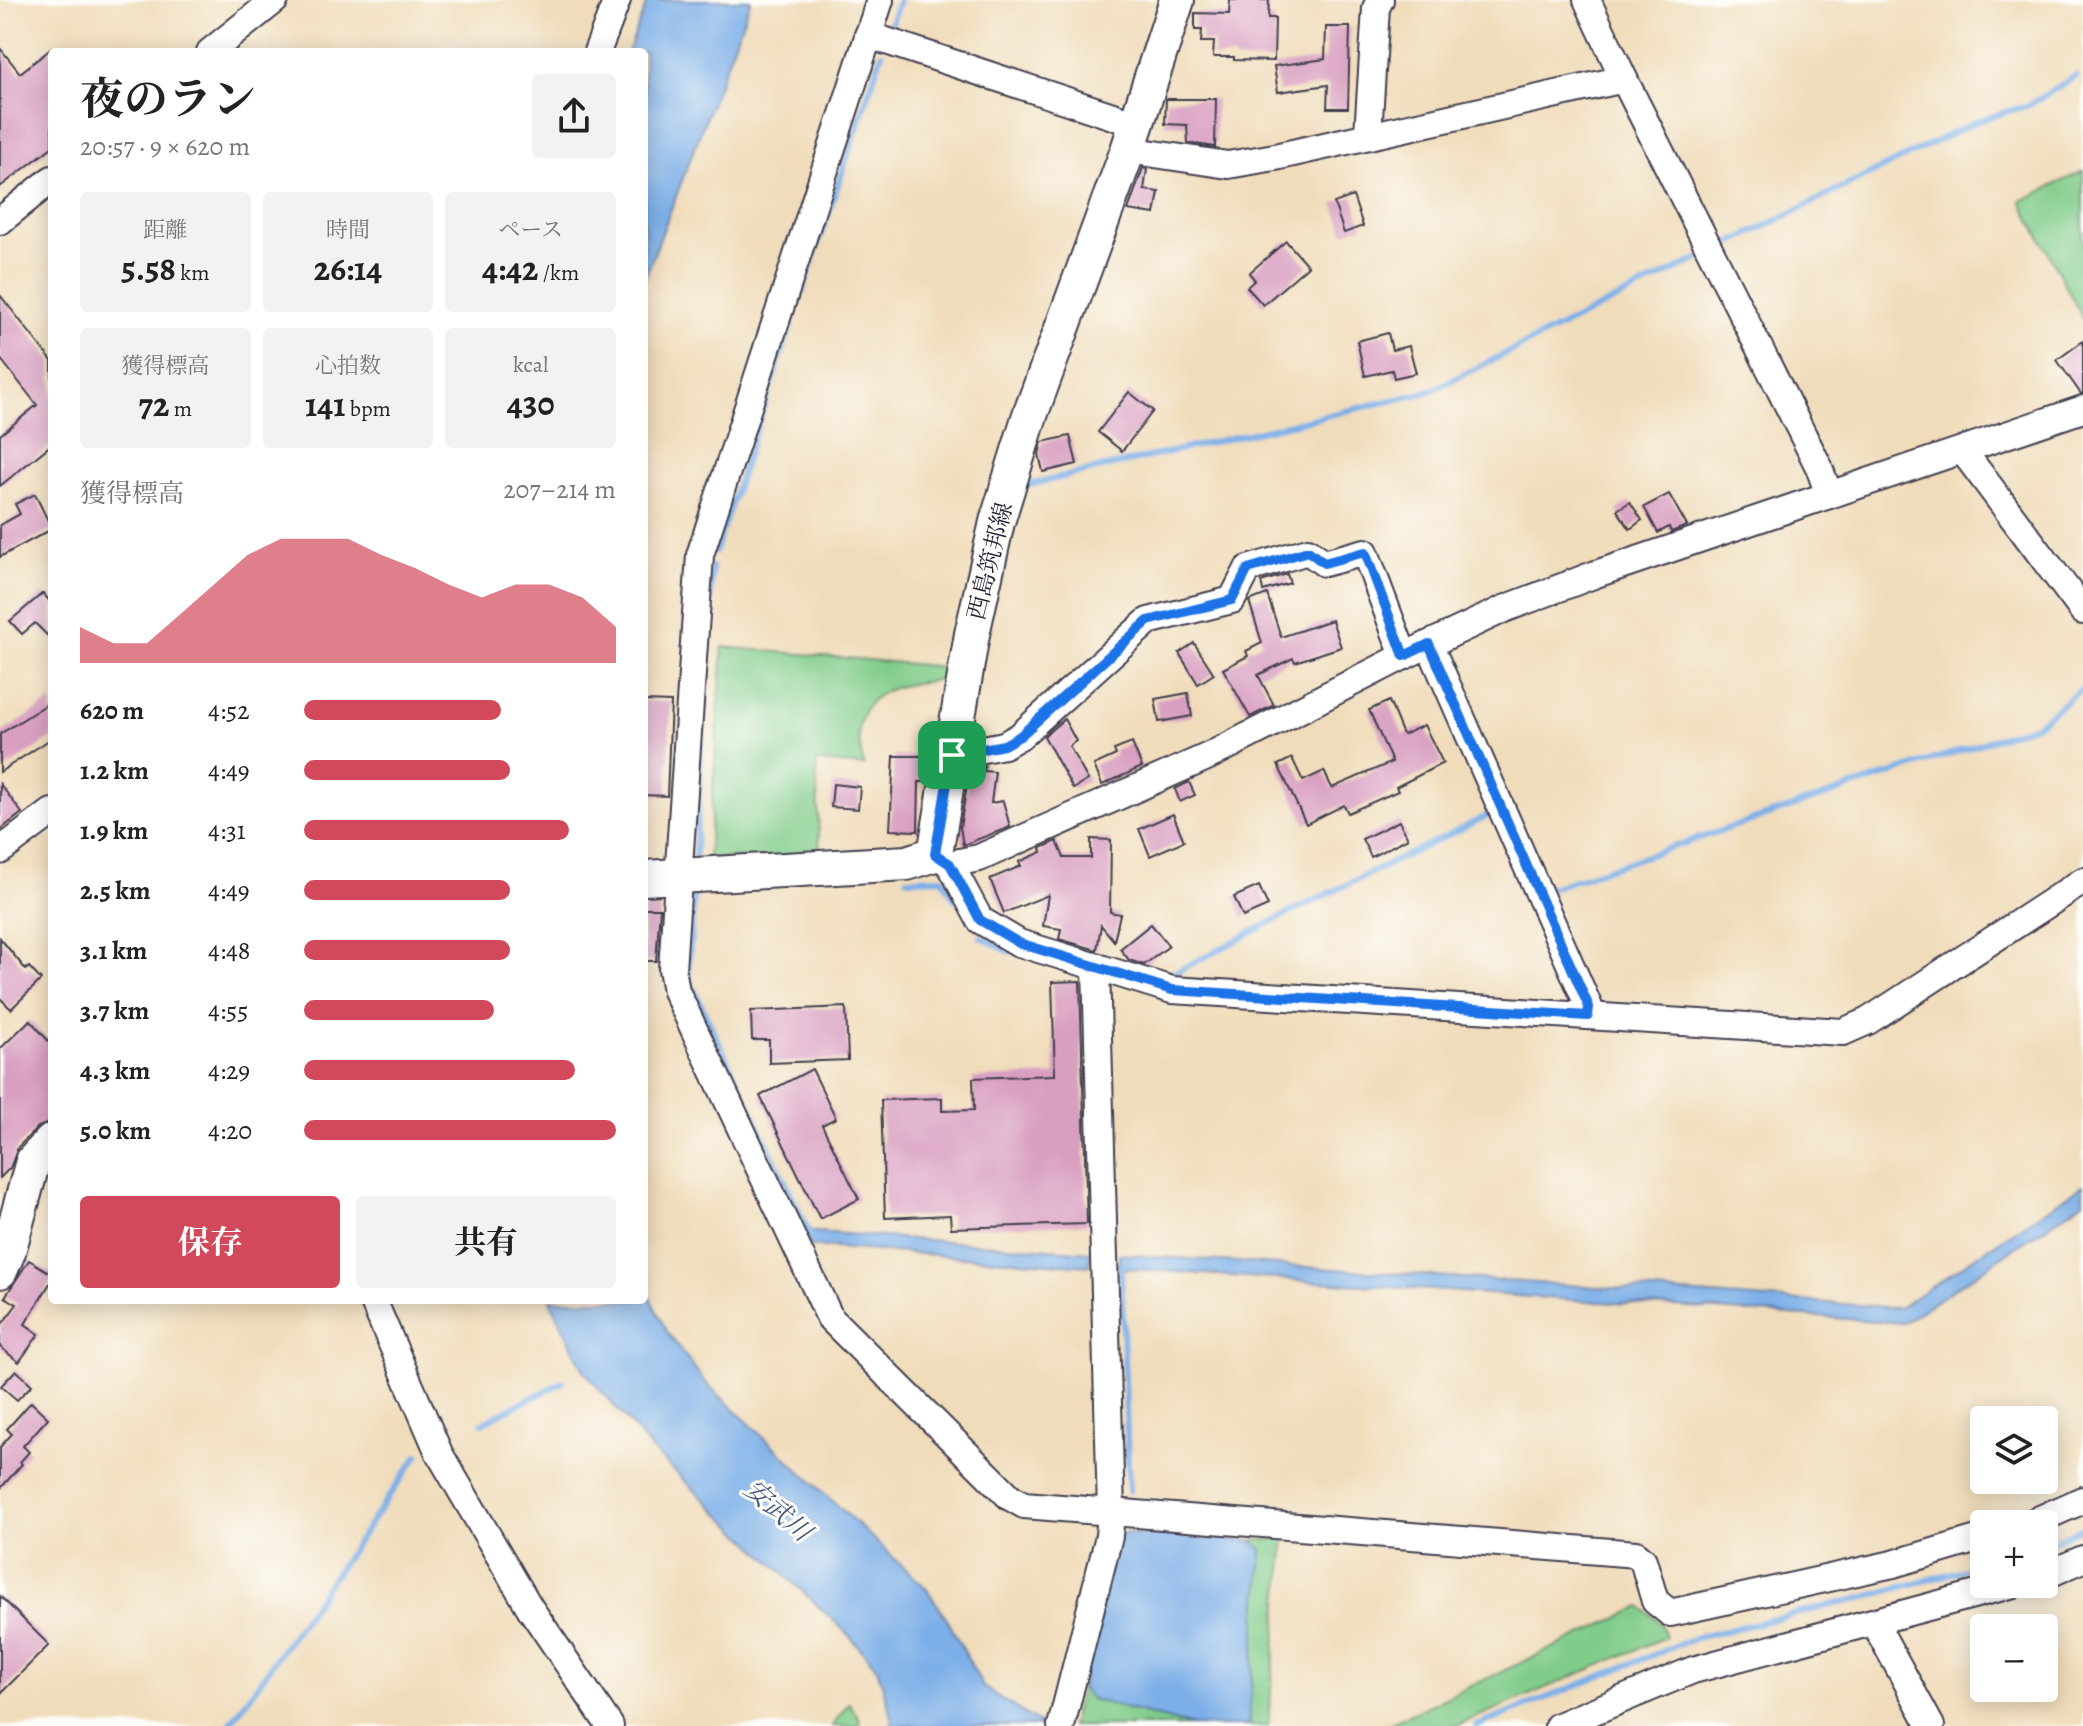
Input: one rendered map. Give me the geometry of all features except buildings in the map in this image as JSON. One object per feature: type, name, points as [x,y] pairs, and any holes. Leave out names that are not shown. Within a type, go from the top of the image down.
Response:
[{"type":"main road","name":"西島筑邦線","points":[[942,859],[952,755],[972,634],[997,522],[1029,418],[1132,137],[1177,0]]},
{"type":"main road","points":[[648,878],[942,859]]},
{"type":"main road","points":[[0,1271],[33,1161],[48,1145]]},
{"type":"street","points":[[215,48],[275,0]]},
{"type":"street","points":[[599,48],[617,0]]},
{"type":"street","points":[[880,0],[700,555],[672,969],[676,991],[830,1318],[1010,1497],[1024,1505],[1636,1554],[1643,1560],[1655,1601],[1670,1613],[1893,1564],[1970,1541]]},
{"type":"street","points":[[1368,134],[1376,8],[1380,0]]},
{"type":"street","points":[[1587,0],[1819,467],[1829,495]]},
{"type":"street","points":[[868,35],[1132,137],[1228,165],[1624,79]]},
{"type":"street","points":[[0,221],[48,182]]},
{"type":"street","points":[[942,859],[979,858],[1209,756],[1404,656],[1504,609],[1596,574],[2083,409]]},
{"type":"street","points":[[1963,451],[2083,611]]},
{"type":"street","points":[[952,755],[1004,745],[1020,736],[1148,621],[1232,600],[1248,569],[1308,551],[1324,563],[1365,552],[1404,656]]},
{"type":"street","points":[[1429,644],[1589,1007],[1588,1016]]},
{"type":"street","points":[[0,851],[48,815]]},
{"type":"street","points":[[942,859],[980,920],[1019,943],[1172,990],[1843,1032],[1868,1021],[2083,881]]},
{"type":"street","points":[[1062,1721],[1109,1536],[1111,1512],[1096,966]]},
{"type":"street","points":[[375,1304],[439,1453],[530,1608],[610,1726]]},
{"type":"street","points":[[2058,1511],[2083,1500]]},
{"type":"street","points":[[2058,1570],[2083,1559]]},
{"type":"street","points":[[1558,1726],[1693,1670],[1970,1596]]},
{"type":"street","points":[[1874,1622],[1931,1726]]},
{"type":"green space","points":[[2083,171],[2083,319],[2021,201]]},
{"type":"green space","points":[[723,647],[945,667],[943,679],[890,689],[870,703],[863,714],[859,733],[864,766],[816,762],[820,859],[708,858]]},
{"type":"green space","points":[[1285,1538],[1268,1726],[1248,1726],[1262,1549],[1252,1541]]},
{"type":"green space","points":[[1641,1607],[1661,1623],[1666,1637],[1456,1726],[1385,1726]]},
{"type":"green space","points":[[1081,1688],[1091,1699],[1193,1726],[1071,1726]]},
{"type":"green space","points":[[849,1703],[860,1720],[859,1726],[832,1726]]},
{"type":"water","points":[[648,0],[751,0],[648,270],[648,48],[630,48]]},
{"type":"water","points":[[2083,1185],[2083,1202],[1903,1323],[1118,1268],[1119,1254],[1899,1308]]},
{"type":"water","points":[[804,1231],[1090,1252],[1089,1266],[810,1246]]},
{"type":"water","name":"安武川","points":[[648,1293],[667,1332],[706,1383],[926,1588],[947,1619],[983,1687],[1043,1726],[892,1726],[892,1716],[877,1668],[849,1635],[655,1453],[584,1371],[552,1304],[648,1304]]},
{"type":"water","points":[[1119,1533],[1252,1541],[1262,1549],[1248,1726],[1193,1726],[1091,1699],[1081,1688]]},
{"type":"waterway","points":[[888,33],[899,0]]},
{"type":"waterway","points":[[715,552],[882,53]]},
{"type":"waterway","points":[[1723,247],[1977,121],[2029,105],[2076,76]]},
{"type":"waterway","points":[[1020,487],[1428,392],[1698,259]]},
{"type":"waterway","points":[[695,855],[712,567]]},
{"type":"waterway","points":[[1547,886],[1548,889],[2036,725],[2083,688]]},
{"type":"waterway","points":[[1164,978],[1493,813]]},
{"type":"waterway","points":[[907,879],[942,878],[955,900]]},
{"type":"waterway","points":[[694,890],[688,977],[809,1232]]},
{"type":"waterway","points":[[981,937],[1010,952]]},
{"type":"waterway","points":[[1121,1268],[1129,1491]]},
{"type":"waterway","points":[[482,1423],[563,1382]]},
{"type":"waterway","points":[[229,1726],[418,1455]]},
{"type":"waterway","points":[[2058,1539],[2083,1527]]},
{"type":"waterway","points":[[1477,1726],[1695,1638],[1866,1597],[1970,1568]]},
{"type":"route","points":[[1308,551],[1324,563],[1365,552],[1404,656],[1429,644],[1589,1007],[1588,1016],[1172,990],[1019,943],[980,920],[950,864],[935,854],[952,755],[1004,745],[1020,736],[1148,621],[1232,600],[1248,569],[1308,551]]}]
